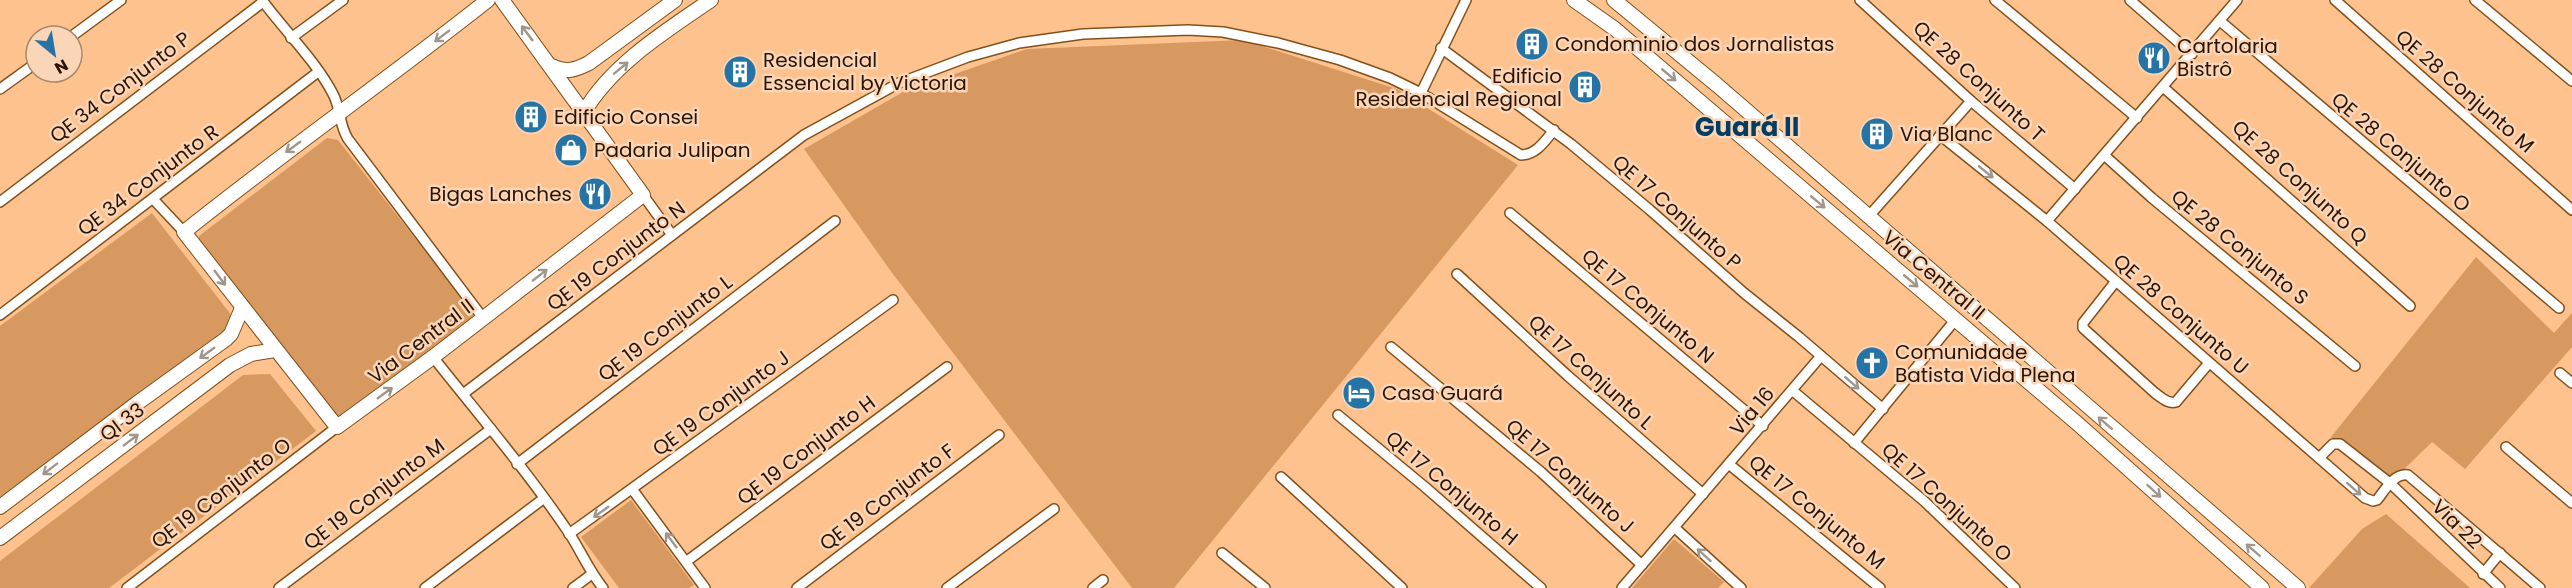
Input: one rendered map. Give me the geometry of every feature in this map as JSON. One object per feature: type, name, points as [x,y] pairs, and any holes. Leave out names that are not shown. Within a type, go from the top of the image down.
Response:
[{"type":"street","points":[[84,27],[121,0]]},
{"type":"street","points":[[291,38],[343,0]]},
{"type":"street","points":[[184,232],[257,173],[341,113],[488,0]]},
{"type":"street","points":[[502,0],[552,66],[672,235]]},
{"type":"street","points":[[552,66],[562,71],[574,70],[589,63],[675,0]]},
{"type":"street","points":[[584,112],[598,90],[614,73],[711,0]]},
{"type":"street","points":[[1420,93],[1466,0]]},
{"type":"street","name":"Via Central II","points":[[1614,0],[1717,85],[2298,588]]},
{"type":"street","name":"QE 28 Conjunto T","points":[[1860,0],[1971,101],[2074,189]]},
{"type":"street","points":[[1995,0],[2137,118]]},
{"type":"street","points":[[2130,0],[2192,54]]},
{"type":"street","points":[[2047,221],[2237,0]]},
{"type":"street","name":"QE 28 Conjunto M","points":[[2335,0],[2572,210]]},
{"type":"street","points":[[2475,0],[2572,81]]},
{"type":"street","points":[[262,1],[332,92],[348,139],[483,318]]},
{"type":"street","name":"QE 34 Conjunto P","points":[[0,202],[262,1]]},
{"type":"street","name":"Via Central II","points":[[1580,2],[1615,29],[2040,391],[2262,588]]},
{"type":"street","name":"QE 28 Conjunto O","points":[[2220,21],[2559,308]]},
{"type":"street","name":"QE 19 Conjunto N","points":[[463,394],[790,145],[882,92],[936,69],[1019,43],[1083,34],[1139,30],[1223,32],[1278,43],[1362,67],[1420,93],[1521,155],[1537,150],[1554,130]]},
{"type":"street","name":"QE 17 Conjunto P","points":[[1442,48],[1554,130],[1883,409]]},
{"type":"street","points":[[0,89],[24,72]]},
{"type":"street","name":"QE 34 Conjunto R","points":[[0,315],[318,72]]},
{"type":"street","points":[[1702,103],[1705,95],[1717,85]]},
{"type":"street","name":"QE 28 Conjunto Q","points":[[2163,87],[2410,306]]},
{"type":"street","points":[[1868,217],[1971,101]]},
{"type":"street","name":"QE 28 Conjunto U","points":[[1940,135],[2047,221],[2369,501],[2377,500],[2392,482]]},
{"type":"street","name":"QE 28 Conjunto S","points":[[2104,155],[2152,198],[2355,366]]},
{"type":"street","name":"Via Central II","points":[[337,427],[433,357],[643,195]]},
{"type":"street","points":[[153,199],[184,232],[337,427]]},
{"type":"street","name":"QE 17 Conjunto N","points":[[1510,213],[1763,426]]},
{"type":"street","name":"QE 19 Conjunto L","points":[[517,464],[835,221]]},
{"type":"street","name":"QE 17 Conjunto L","points":[[1458,274],[1568,376],[1703,494]]},
{"type":"street","points":[[2116,281],[2083,323],[2083,328],[2164,401],[2176,402],[2209,363]]},
{"type":"street","name":"QE 19 Conjunto J","points":[[569,534],[893,300]]},
{"type":"street","name":"QI 33","points":[[0,507],[135,404],[226,339],[231,334],[242,308]]},
{"type":"street","points":[[1854,443],[1956,319]]},
{"type":"street","name":"QE 17 Conjunto J","points":[[1391,347],[1571,499],[1642,565]]},
{"type":"street","name":"QI 33","points":[[0,538],[230,365],[251,354],[275,350]]},
{"type":"street","points":[[1793,391],[1821,356]]},
{"type":"street","points":[[433,357],[569,534],[592,574],[603,588]]},
{"type":"street","name":"QE 19 Conjunto H","points":[[687,561],[947,367]]},
{"type":"street","points":[[2560,373],[2572,383]]},
{"type":"street","points":[[2040,391],[2053,377]]},
{"type":"street","name":"Via 16","points":[[1622,588],[1793,391],[1854,443]]},
{"type":"street","points":[[135,404],[151,425]]},
{"type":"street","name":"QE 17 Conjunto H","points":[[1338,415],[1541,588]]},
{"type":"street","name":"QE 19 Conjunto O","points":[[127,588],[337,427]]},
{"type":"street","name":"QE 19 Conjunto M","points":[[279,588],[490,429]]},
{"type":"street","name":"QE 19 Conjunto F","points":[[797,588],[999,435]]},
{"type":"street","name":"QE 17 Conjunto O","points":[[1854,443],[1924,501],[2015,588]]},
{"type":"street","name":"Via 22","points":[[2319,458],[2332,444],[2340,444],[2392,482],[2483,574],[2500,588]]},
{"type":"street","points":[[2506,447],[2572,503]]},
{"type":"street","name":"QE 17 Conjunto M","points":[[1730,465],[1880,588]]},
{"type":"street","points":[[2392,482],[2403,474],[2416,481],[2540,588]]},
{"type":"street","points":[[1281,477],[1402,588]]},
{"type":"street","points":[[632,489],[705,588]]},
{"type":"street","points":[[425,588],[543,499]]},
{"type":"street","points":[[947,588],[1054,509]]},
{"type":"street","points":[[1675,528],[1730,585],[1741,588]]},
{"type":"street","points":[[1222,552],[1265,588]]},
{"type":"street","points":[[2483,574],[2500,553]]},
{"type":"street","points":[[573,588],[592,574]]},
{"type":"street","points":[[1093,588],[1103,580]]},
{"type":"shaded area","points":[[1243,40],[1397,89],[1518,165],[1174,588],[1132,588],[890,270],[804,149],[903,92],[1027,49]]},
{"type":"shaded area","points":[[327,138],[338,140],[473,312],[472,322],[343,422],[328,418],[199,246],[199,236]]},
{"type":"shaded area","points":[[152,213],[232,316],[223,335],[0,502],[0,326]]},
{"type":"shaded area","points":[[2476,257],[2554,333],[2572,313],[2572,347],[2465,469],[2432,442],[2391,482],[2331,437]]},
{"type":"shaded area","points":[[270,374],[316,431],[109,588],[0,588],[0,561],[243,375]]},
{"type":"shaded area","points":[[631,500],[694,585],[689,588],[619,588],[581,537]]},
{"type":"shaded area","points":[[2386,514],[2470,588],[2309,588],[2362,529]]},
{"type":"shaded area","points":[[1674,539],[1724,582],[1718,588],[1632,588]]},
{"type":"place","name":"Condominio dos Jornalistas","points":[[1532,44]]},
{"type":"place","name":"Cartolaria Bistrô","points":[[2154,58]]},
{"type":"place","name":"Residencial Essencial by Victoria","points":[[740,72]]},
{"type":"place","name":"Edificio Residencial Regional","points":[[1585,87]]},
{"type":"place","name":"Edificio Consei","points":[[531,117]]},
{"type":"place","name":"Via Blanc","points":[[1877,134]]},
{"type":"place","name":"Padaria Julipan","points":[[571,150]]},
{"type":"place","name":"Bigas Lanches","points":[[595,194]]},
{"type":"place","name":"Comunidade Batista Vida Plena","points":[[1872,363]]},
{"type":"place","name":"Casa Guará","points":[[1359,393]]},
{"type":"district","name":"Guará II","points":[[1747,127]]}]
